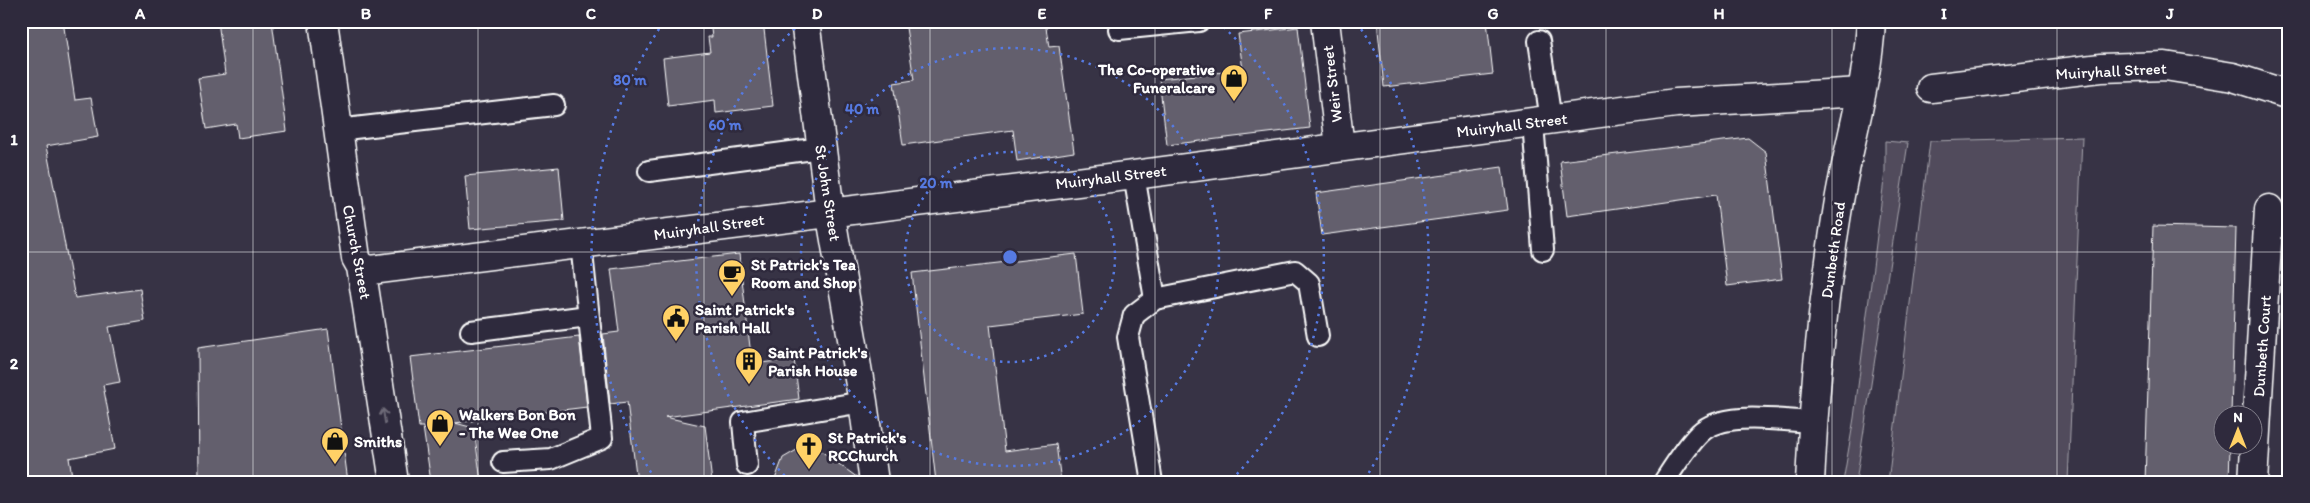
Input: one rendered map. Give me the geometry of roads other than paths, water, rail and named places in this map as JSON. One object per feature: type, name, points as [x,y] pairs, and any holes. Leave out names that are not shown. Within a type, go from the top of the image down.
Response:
[{"type":"street","name":"Church Street","points":[[323,21],[356,258],[361,266],[394,482]]},
{"type":"street","name":"St John Street","points":[[805,21],[830,211],[863,402],[874,482]]},
{"type":"street","name":"Weir Street","points":[[1325,21],[1340,146]]},
{"type":"street","name":"Dunbeth Road","points":[[1810,482],[1812,422],[1838,206],[1861,92],[1870,40],[1871,21]]},
{"type":"street","name":"Muiryhall Street","points":[[1930,88],[2101,68],[2165,66],[2233,77],[2289,95]]},
{"type":"street","name":"Muiryhall Street","points":[[361,266],[371,270],[1676,104],[1861,92]]},
{"type":"street","name":"Dunbeth Court","points":[[2253,482],[2269,210]]},
{"type":"lane","points":[[1119,30],[1199,21]]},
{"type":"lane","points":[[1539,41],[1543,250]]},
{"type":"lane","points":[[337,130],[554,105]]},
{"type":"lane","points":[[649,171],[821,148]]},
{"type":"lane","points":[[1134,174],[1155,299]]},
{"type":"lane","points":[[503,462],[551,459],[602,438],[581,244]]},
{"type":"lane","points":[[1152,482],[1128,337],[1134,316],[1155,299],[1295,271],[1310,283],[1318,336]]},
{"type":"lane","points":[[471,331],[588,316]]},
{"type":"lane","points":[[747,465],[742,422],[863,402]]},
{"type":"lane","points":[[1664,482],[1684,451],[1702,431],[1722,421],[1741,419],[1812,422]]},
{"type":"place","name":"The Co-operative Funeralcare","points":[[1234,102]]},
{"type":"place","name":"St Patrick's Tea Room and Shop","points":[[732,297]]},
{"type":"place","name":"Saint Patrick's Parish Hall","points":[[676,342]]},
{"type":"place","name":"Saint Patrick's Parish House","points":[[749,385]]},
{"type":"place","name":"Walkers Bon Bon - The Wee One","points":[[440,447]]},
{"type":"place","name":"Smiths","points":[[335,465]]},
{"type":"place","name":"St Patrick's RCChurch","points":[[809,470]]}]
